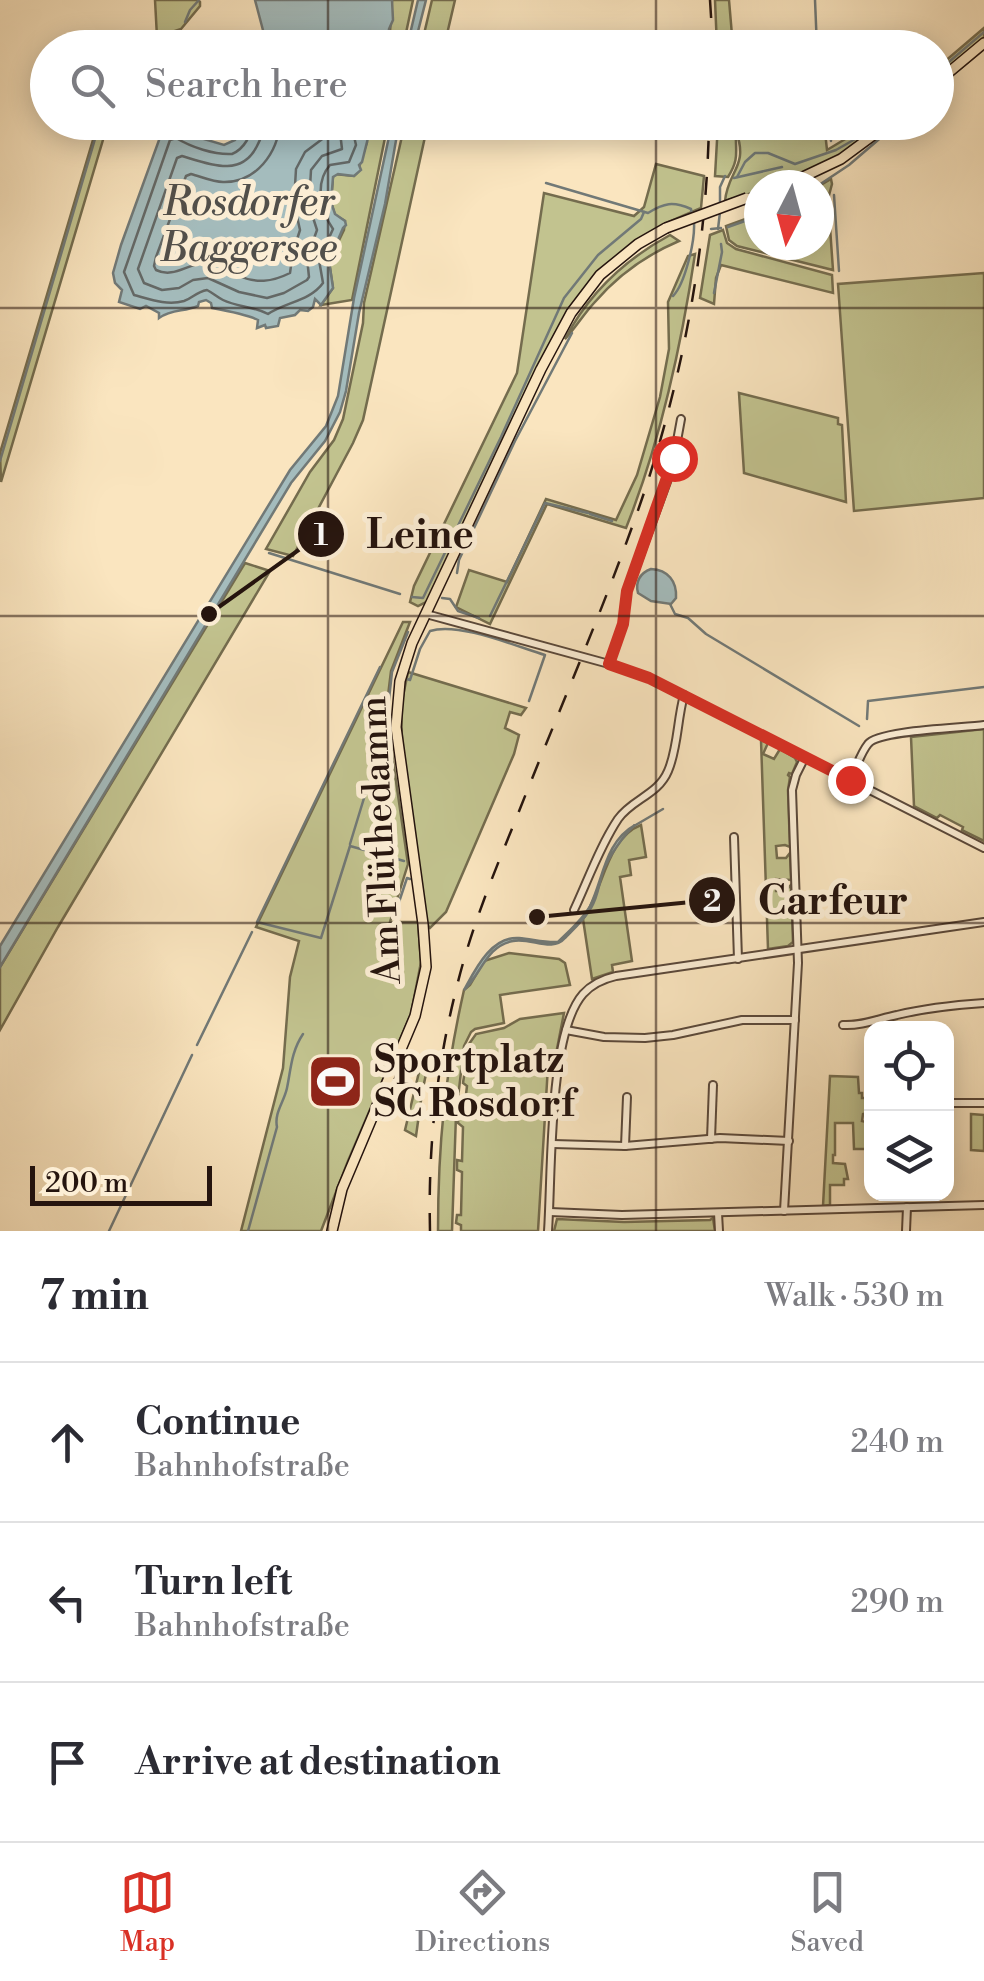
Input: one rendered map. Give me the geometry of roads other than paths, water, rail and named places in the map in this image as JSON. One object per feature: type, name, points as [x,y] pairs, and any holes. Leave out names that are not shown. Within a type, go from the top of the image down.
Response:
[{"type":"main road","points":[[954,68],[984,43]]},
{"type":"main road","points":[[818,170],[866,140]]},
{"type":"main road","name":"Am Flüthedamm","points":[[332,1231],[342,1189],[415,1016],[426,967],[396,713],[404,668],[426,614],[571,313],[600,275],[638,244],[666,228],[744,199]]},
{"type":"street","points":[[609,664],[623,624],[627,591],[672,468],[681,419]]},
{"type":"street","points":[[426,614],[640,674],[984,848]]},
{"type":"street","points":[[574,910],[618,820],[657,788],[668,771],[684,695]]},
{"type":"street","points":[[850,780],[868,743],[874,739],[984,725]]},
{"type":"street","points":[[784,1211],[798,950],[792,794],[794,777],[805,757]]},
{"type":"street","points":[[734,837],[738,958]]},
{"type":"street","points":[[548,1231],[558,1070],[566,1030],[580,998],[590,987],[616,976],[984,922]]},
{"type":"street","points":[[842,1025],[857,1026],[932,1008],[984,1002]]},
{"type":"street","points":[[566,1030],[604,1037],[645,1038],[742,1020],[795,1020]]},
{"type":"street","points":[[710,1139],[713,1086]]},
{"type":"street","points":[[625,1146],[627,1097]]},
{"type":"street","points":[[954,1103],[984,1103]]},
{"type":"street","points":[[553,1144],[625,1146],[710,1139],[789,1141]]},
{"type":"street","points":[[550,1212],[611,1215],[984,1204]]},
{"type":"street","points":[[906,1231],[907,1207]]},
{"type":"street","points":[[718,1213],[719,1231]]},
{"type":"water","points":[[255,0],[392,0],[393,20],[389,30],[263,30]]},
{"type":"water","points":[[418,0],[426,0],[418,30],[411,30]]},
{"type":"water","name":"Rosdorfer Baggersee","points":[[159,140],[207,140],[224,145],[235,140],[368,140],[359,165],[361,170],[354,176],[333,177],[331,202],[335,214],[346,225],[329,261],[333,288],[321,305],[315,299],[308,311],[280,318],[278,326],[257,328],[258,320],[212,308],[206,300],[159,318],[159,313],[146,306],[140,309],[119,302],[122,290],[113,273]]},
{"type":"water","points":[[388,140],[396,140],[340,412],[325,441],[291,483],[0,967],[0,946],[290,470],[326,426],[338,396],[354,298]]},
{"type":"water","points":[[651,569],[667,574],[673,582],[676,598],[671,604],[651,601],[638,593],[639,578]]},
{"type":"water","points":[[635,825],[606,865],[589,912],[565,938],[560,942],[554,944],[513,941],[496,948],[464,990],[485,956],[500,942],[519,938],[558,942],[587,911],[594,896],[606,862],[611,851]]},
{"type":"waterway","points":[[185,22],[199,0]]},
{"type":"waterway","points":[[815,0],[816,30]]},
{"type":"waterway","points":[[954,58],[984,32]]},
{"type":"waterway","points":[[954,74],[984,49]]},
{"type":"waterway","points":[[0,461],[95,140]]},
{"type":"waterway","points":[[737,177],[755,153],[768,153],[795,164],[854,140]]},
{"type":"waterway","points":[[834,175],[878,140]]},
{"type":"waterway","points":[[734,178],[782,167]]},
{"type":"waterway","points":[[720,204],[725,176]]},
{"type":"waterway","points":[[546,183],[648,213],[674,204],[691,209],[692,215]]},
{"type":"waterway","points":[[834,195],[839,271]]},
{"type":"waterway","points":[[412,597],[423,598],[564,298],[598,255],[641,219],[644,212]]},
{"type":"waterway","points":[[718,229],[720,212]]},
{"type":"waterway","points":[[728,227],[744,221]]},
{"type":"waterway","points":[[673,296],[688,262],[694,223]]},
{"type":"waterway","points":[[711,229],[721,228]]},
{"type":"waterway","points":[[714,293],[721,244]]},
{"type":"waterway","points":[[457,573],[459,560],[515,441],[572,333]]},
{"type":"waterway","points":[[490,616],[545,503],[588,513]]},
{"type":"waterway","points":[[590,514],[612,521]]},
{"type":"waterway","points":[[269,553],[400,594]]},
{"type":"waterway","points":[[442,598],[450,599],[458,611],[479,618]]},
{"type":"waterway","points":[[670,604],[675,614],[688,618],[706,634],[859,726]]},
{"type":"waterway","points":[[407,679],[410,680],[430,631],[471,632],[545,655],[529,701]]},
{"type":"waterway","points":[[350,844],[386,726],[392,672],[408,632]]},
{"type":"waterway","points":[[380,667],[257,922],[321,938],[350,846],[404,861]]},
{"type":"waterway","points":[[867,719],[868,701],[984,687]]},
{"type":"waterway","points":[[634,826],[663,809]]},
{"type":"waterway","points":[[397,908],[407,878],[410,879]]},
{"type":"waterway","points":[[197,1045],[252,932]]},
{"type":"waterway","points":[[248,1231],[294,1054],[303,1034]]},
{"type":"waterway","points":[[109,1231],[192,1055]]},
{"type":"railway","points":[[710,0],[712,30]]},
{"type":"railway","points":[[430,1231],[435,1110],[456,990],[483,903],[616,571],[660,443],[691,307],[704,215],[708,140]]},
{"type":"place","name":"Leine","points":[[209,614]]},
{"type":"place","name":"Carfeur","points":[[537,917]]},
{"type":"place","name":"Sportplatz SC Rosdorf","points":[[335,1082]]}]
